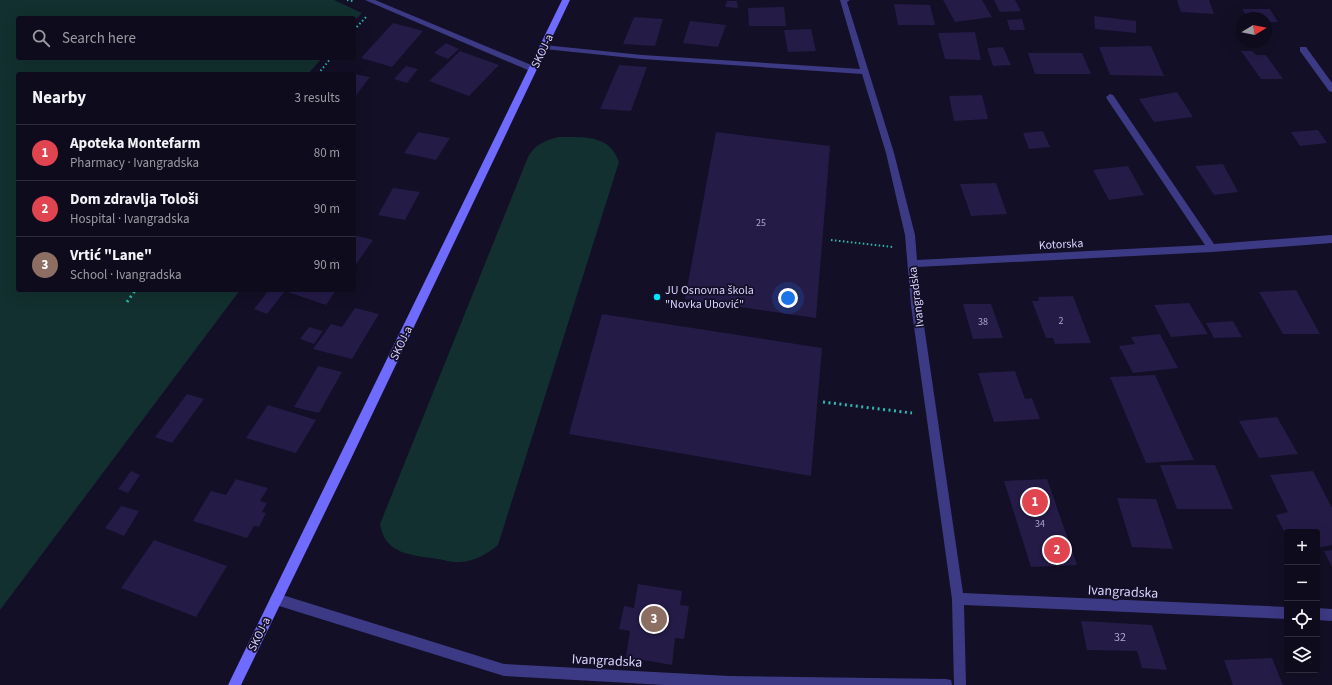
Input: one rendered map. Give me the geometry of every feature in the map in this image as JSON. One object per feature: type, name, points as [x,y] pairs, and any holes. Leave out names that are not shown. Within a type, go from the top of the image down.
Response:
[{"type":"main road","name":"SKOJ-a","points":[[234,685],[566,0]]},
{"type":"street","points":[[370,0],[533,69]]},
{"type":"street","name":"Ivangradska","points":[[845,1],[890,153],[910,234],[916,304],[958,599],[960,685]]},
{"type":"street","points":[[544,47],[642,57],[866,72]]},
{"type":"street","points":[[1303,49],[1332,89]]},
{"type":"street","points":[[1110,97],[1212,248]]},
{"type":"street","name":"Kotorska","points":[[912,264],[1212,248],[1332,239]]},
{"type":"street","name":"Ivangradska","points":[[276,599],[504,670],[729,682],[946,685]]},
{"type":"street","name":"Ivangradska","points":[[958,599],[1284,613]]},
{"type":"street","points":[[1320,614],[1332,615]]},
{"type":"path","points":[[320,72],[329,60]]},
{"type":"path","points":[[831,240],[911,249]]},
{"type":"path","points":[[126,302],[134,292]]},
{"type":"path","points":[[823,402],[932,415]]},
{"type":"green space","points":[[0,0],[334,0],[362,13],[356,19],[356,16],[16,16],[16,60],[320,60],[310,72],[16,72],[16,292],[238,292],[0,610]]},
{"type":"green space","points":[[558,137],[586,138],[602,142],[609,146],[615,153],[619,162],[498,545],[485,554],[465,562],[451,562],[401,552],[388,542],[383,534],[380,524],[528,157],[537,146]]},
{"type":"building","points":[[943,0],[982,0],[992,17],[955,22]]},
{"type":"building","points":[[994,0],[1015,0],[1021,11],[1000,12]]},
{"type":"building","points":[[1177,0],[1209,0],[1214,14],[1181,12]]},
{"type":"building","points":[[727,1],[737,1],[738,8],[725,7]]},
{"type":"building","points":[[894,4],[930,5],[935,25],[898,25]]},
{"type":"building","points":[[784,7],[786,26],[749,26],[748,8]]},
{"type":"building","points":[[1242,9],[1270,9],[1272,12],[1244,12]]},
{"type":"building","points":[[1272,12],[1278,22],[1272,22]]},
{"type":"building","points":[[1094,16],[1136,21],[1136,33],[1095,29]]},
{"type":"building","points":[[634,17],[663,19],[655,46],[623,44]]},
{"type":"building","points":[[1022,19],[1025,30],[1010,30],[1007,20]]},
{"type":"building","points":[[690,21],[726,25],[718,47],[683,43]]},
{"type":"building","points":[[393,23],[423,31],[392,67],[361,58]]},
{"type":"building","points":[[811,29],[816,51],[788,52],[784,30]]},
{"type":"building","points":[[975,32],[981,60],[945,59],[938,33]]},
{"type":"building","points":[[446,43],[459,49],[448,59],[434,53]]},
{"type":"building","points":[[1151,46],[1164,76],[1110,75],[1099,47]]},
{"type":"building","points":[[1003,47],[1011,65],[993,66],[987,48]]},
{"type":"building","points":[[460,51],[499,65],[469,96],[429,81]]},
{"type":"building","points":[[1241,51],[1252,51],[1256,55],[1266,55],[1283,79],[1261,79]]},
{"type":"building","points":[[1028,53],[1082,53],[1091,74],[1035,74]]},
{"type":"building","points":[[619,65],[647,67],[631,111],[600,109]]},
{"type":"building","points":[[406,66],[418,69],[407,83],[394,79]]},
{"type":"building","points":[[356,74],[370,77],[356,95]]},
{"type":"building","points":[[1177,92],[1193,117],[1154,122],[1139,99]]},
{"type":"building","points":[[982,95],[988,119],[954,121],[949,96]]},
{"type":"building","points":[[1318,130],[1327,143],[1300,146],[1291,132]]},
{"type":"building","points":[[1043,131],[1050,147],[1029,149],[1023,133]]},
{"type":"building","points":[[418,132],[450,138],[436,160],[404,153]]},
{"type":"building","points":[[716,132],[830,146],[816,318],[685,299]]},
{"type":"building","points":[[1223,164],[1238,192],[1214,195],[1195,166]]},
{"type":"building","points":[[1128,166],[1144,195],[1109,200],[1093,170]]},
{"type":"building","points":[[996,183],[1007,214],[971,216],[960,184]]},
{"type":"building","points":[[393,188],[420,192],[405,220],[378,215]]},
{"type":"building","points":[[356,236],[373,240],[356,264]]},
{"type":"building","points":[[1296,290],[1320,334],[1283,334],[1259,292]]},
{"type":"building","points":[[267,292],[284,292],[267,314],[254,309]]},
{"type":"building","points":[[288,292],[335,292],[326,305]]},
{"type":"building","points":[[1073,296],[1091,343],[1055,344],[1053,338],[1046,338],[1032,301],[1039,301],[1038,297]]},
{"type":"building","points":[[1189,303],[1208,334],[1171,337],[1154,305]]},
{"type":"building","points":[[963,304],[991,304],[1003,338],[973,339]]},
{"type":"building","points":[[355,308],[379,314],[352,359],[313,349],[331,324],[342,327]]},
{"type":"building","points":[[602,314],[822,348],[811,476],[569,434]]},
{"type":"building","points":[[1233,321],[1242,337],[1214,338],[1206,323]]},
{"type":"building","points":[[309,327],[323,331],[314,344],[300,339]]},
{"type":"building","points":[[1160,334],[1178,368],[1133,373],[1119,346],[1135,344],[1131,337]]},
{"type":"building","points":[[318,366],[342,372],[319,413],[294,407]]},
{"type":"building","points":[[1015,371],[1025,399],[1032,398],[1040,419],[994,422],[978,373]]},
{"type":"building","points":[[1155,375],[1194,460],[1146,463],[1110,377]]},
{"type":"building","points":[[187,394],[204,399],[172,443],[155,437]]},
{"type":"building","points":[[268,405],[316,420],[296,453],[246,438]]},
{"type":"building","points":[[1277,417],[1298,454],[1259,458],[1239,421]]},
{"type":"building","points":[[1160,465],[1215,465],[1233,509],[1177,509]]},
{"type":"building","points":[[131,471],[140,475],[128,493],[118,489]]},
{"type":"building","points":[[1313,471],[1332,508],[1332,545],[1320,547],[1320,529],[1284,529],[1284,532],[1276,515],[1288,512],[1270,475]]},
{"type":"building","points":[[236,479],[268,488],[260,501],[267,503],[262,512],[266,513],[259,527],[254,526],[247,538],[193,521],[211,491],[226,495]]},
{"type":"building","points":[[1047,479],[1077,565],[1031,567],[1004,481]]},
{"type":"building","points":[[1117,498],[1156,499],[1173,549],[1132,547]]},
{"type":"building","points":[[121,506],[139,511],[124,536],[105,528]]},
{"type":"building","points":[[154,540],[227,566],[196,617],[121,588]]},
{"type":"building","points":[[1332,550],[1332,567],[1324,551]]},
{"type":"building","points":[[638,584],[682,591],[680,605],[689,606],[684,639],[675,638],[672,665],[626,657],[630,631],[619,629],[624,606],[634,608]]},
{"type":"building","points":[[1081,621],[1152,625],[1167,670],[1142,668],[1137,651],[1087,650]]},
{"type":"building","points":[[1272,658],[1283,685],[1233,685],[1224,660]]},
{"type":"place","name":"JU Osnovna škola \"Novka Ubović\"","points":[[657,297]]},
{"type":"place","name":"Apoteka Montefarm","points":[[1035,502]]},
{"type":"place","name":"Dom zdravlja Tološi","points":[[1057,550]]},
{"type":"place","name":"Vrtić \"Lane\"","points":[[654,619]]}]
